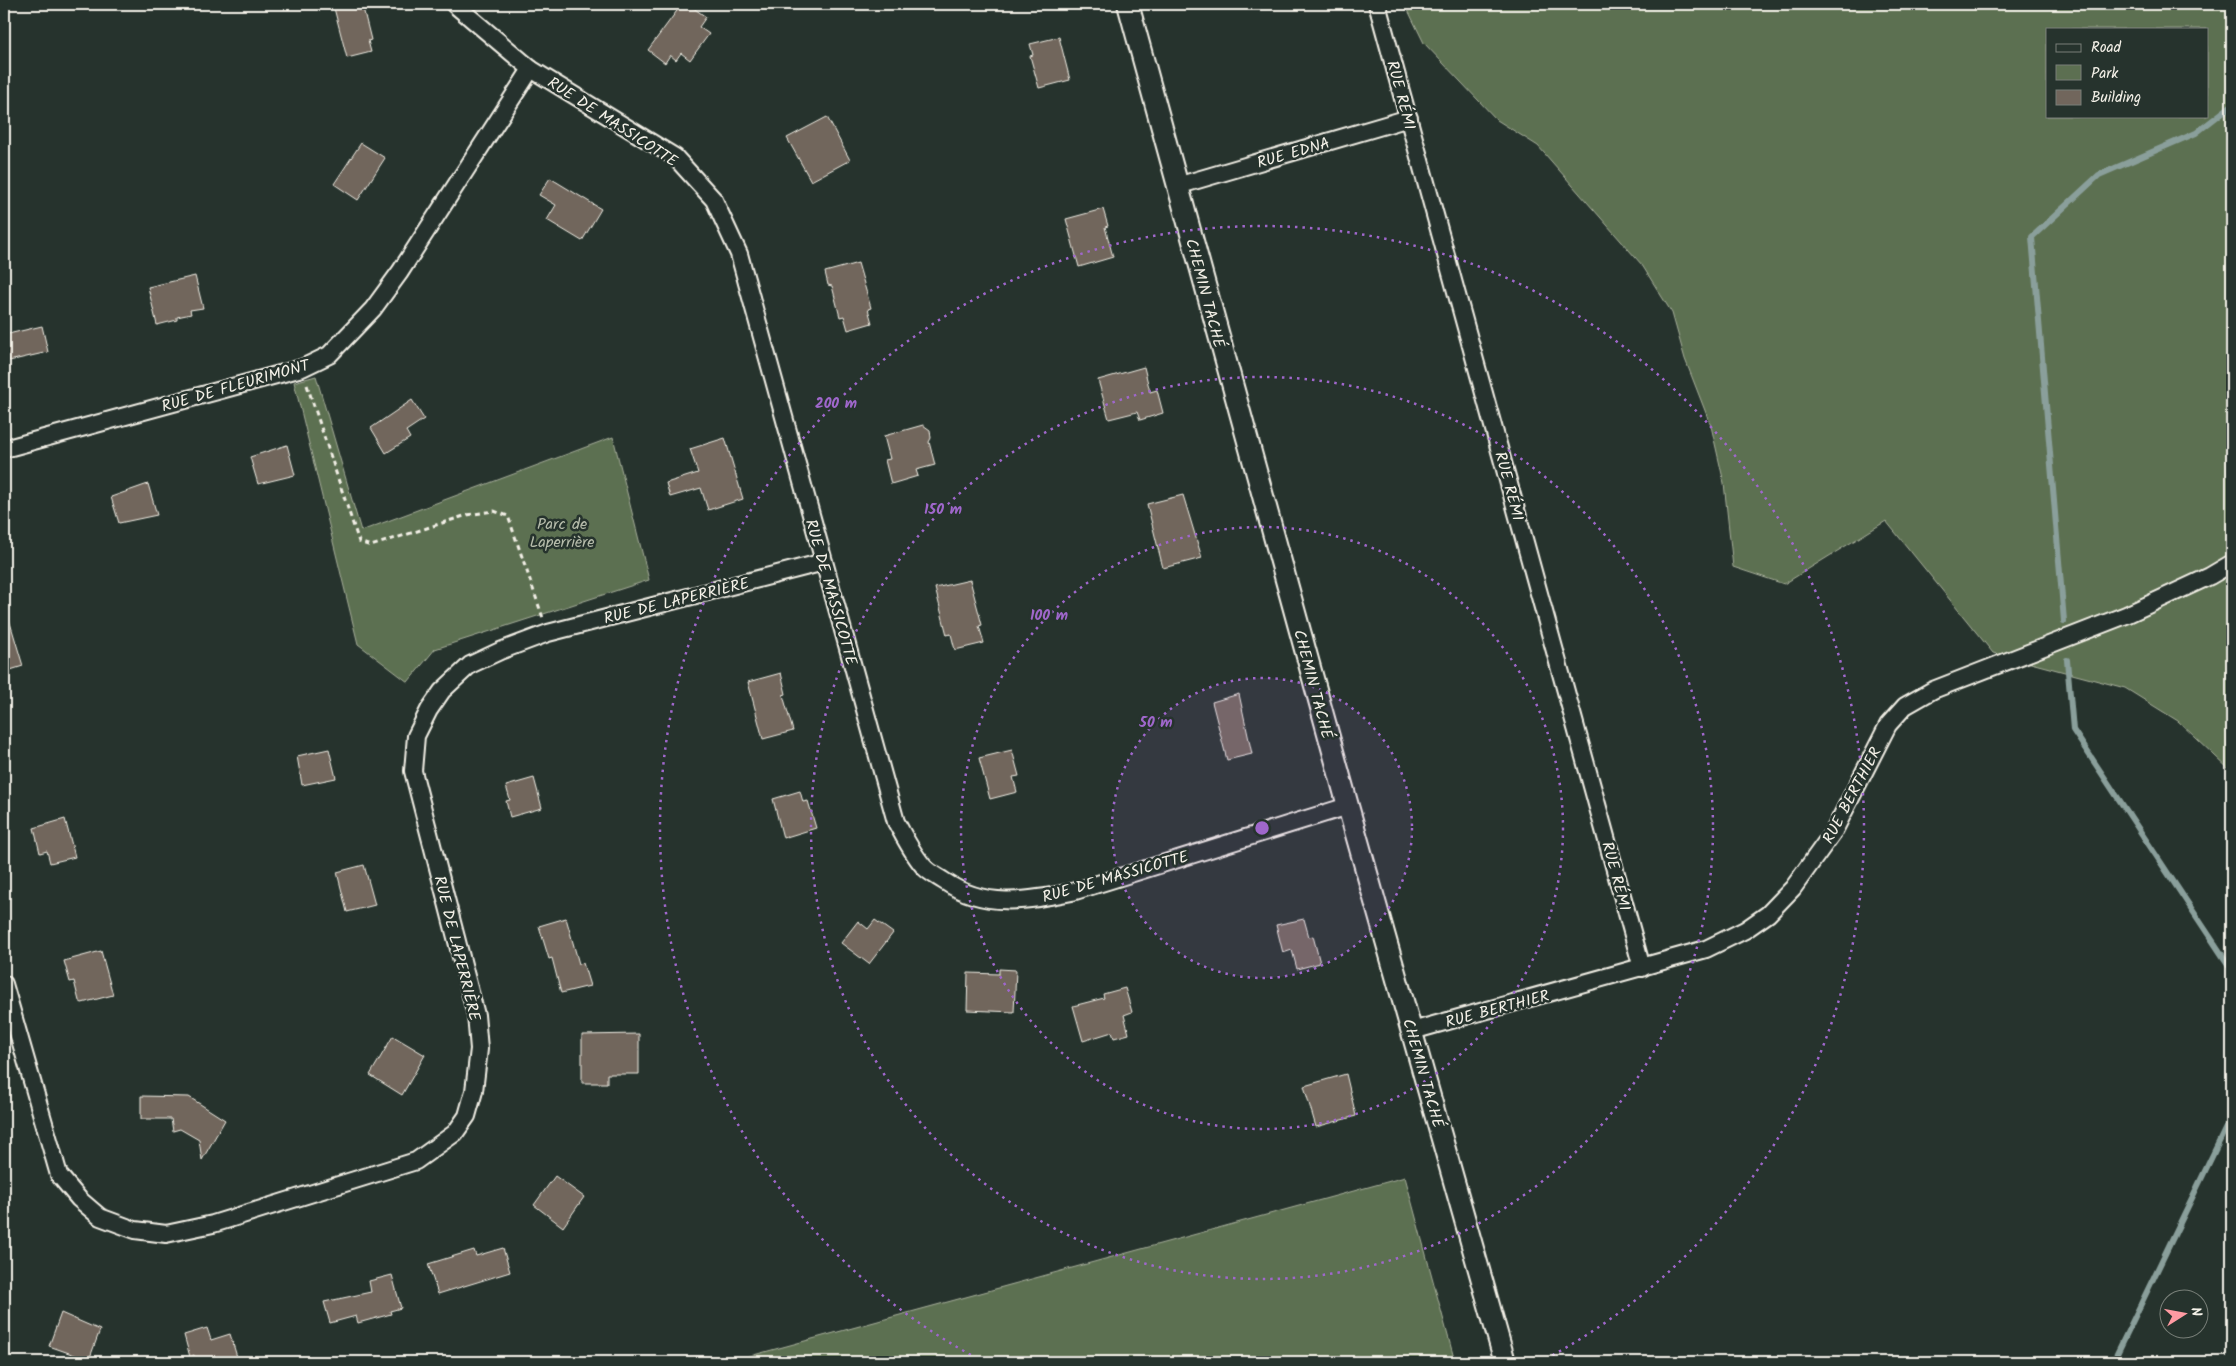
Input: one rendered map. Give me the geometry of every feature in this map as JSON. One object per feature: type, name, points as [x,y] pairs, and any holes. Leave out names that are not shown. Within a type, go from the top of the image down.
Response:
[{"type":"street","name":"RUE DE MASSICOTTE","points":[[454,4],[531,69],[675,157],[714,200],[739,254],[896,822],[909,846],[926,868],[958,891],[992,901],[1032,900],[1072,892],[1348,806]]},
{"type":"street","name":"CHEMIN TACHÉ","points":[[1128,4],[1348,806],[1505,1362]]},
{"type":"street","name":"RUE RÉMI","points":[[1377,4],[1642,968]]},
{"type":"street","name":"RUE DE FLEURIMONT","points":[[4,449],[302,368],[329,355],[373,309],[400,272],[531,69]]},
{"type":"street","name":"RUE EDNA","points":[[1177,186],[1409,118]]},
{"type":"street","name":"RUE DE LAPERRIÈRE","points":[[4,984],[59,1175],[79,1199],[100,1216],[135,1230],[166,1234],[214,1224],[416,1161],[455,1133],[467,1116],[474,1091],[479,1049],[476,1015],[413,771],[416,736],[429,710],[442,691],[470,665],[500,651],[548,633],[824,562]]},
{"type":"street","name":"RUE BERTHIER","points":[[1412,1031],[1706,949],[1745,930],[1768,914],[1793,888],[1834,831],[1888,725],[1905,706],[1933,690],[2126,614],[2210,576],[2232,563]]},
{"type":"path","points":[[302,368],[359,542],[371,546],[468,515],[494,511],[508,516],[548,633]]},
{"type":"green space","points":[[1405,4],[2232,4],[2232,772],[2178,721],[2125,688],[1993,653],[1886,521],[1784,584],[1733,567],[1724,483],[1711,426],[1685,359],[1672,313],[1642,265],[1538,146],[1497,120],[1424,43]]},
{"type":"green space","name":"Parc de Laperrière","points":[[316,376],[361,531],[613,437],[649,580],[435,649],[408,682],[358,644],[294,382]]},
{"type":"green space","points":[[1405,1177],[1455,1362],[728,1362]]},
{"type":"building","points":[[351,4],[362,4],[371,40],[368,41],[371,52],[347,58],[334,8]]},
{"type":"building","points":[[682,4],[688,4],[706,17],[699,27],[709,34],[690,60],[681,53],[676,60],[670,55],[665,63],[648,50]]},
{"type":"building","points":[[1059,37],[1070,80],[1039,88],[1030,56],[1033,55],[1030,44]]},
{"type":"building","points":[[827,117],[850,160],[811,181],[787,138]]},
{"type":"building","points":[[361,143],[385,158],[358,200],[334,184]]},
{"type":"building","points":[[550,178],[601,209],[582,241],[547,220],[556,205],[539,195]]},
{"type":"building","points":[[1103,209],[1108,226],[1105,227],[1113,257],[1079,267],[1066,219]]},
{"type":"building","points":[[858,263],[871,308],[868,309],[872,323],[848,330],[844,316],[840,317],[832,286],[828,285],[825,272]]},
{"type":"building","points":[[195,276],[203,308],[190,310],[191,314],[157,325],[148,287]]},
{"type":"building","points":[[42,326],[48,352],[9,361],[4,335]]},
{"type":"building","points":[[1144,367],[1150,392],[1157,390],[1163,413],[1140,420],[1137,412],[1109,419],[1098,380]]},
{"type":"building","points":[[412,400],[424,419],[406,431],[410,438],[386,453],[371,428]]},
{"type":"building","points":[[923,425],[930,430],[931,438],[929,442],[935,465],[916,470],[918,476],[891,484],[885,460],[890,459],[884,436]]},
{"type":"building","points":[[725,438],[743,499],[708,510],[701,488],[670,497],[666,483],[698,473],[690,449]]},
{"type":"building","points":[[287,445],[295,475],[258,484],[250,457]]},
{"type":"building","points":[[148,484],[157,515],[119,523],[111,497]]},
{"type":"building","points":[[1183,495],[1202,558],[1163,568],[1147,504]]},
{"type":"building","points":[[970,580],[982,625],[979,626],[984,643],[955,650],[951,634],[947,635],[935,588]]},
{"type":"building","points":[[8,616],[23,666],[4,672],[4,617]]},
{"type":"building","points":[[781,673],[786,694],[783,695],[793,731],[763,739],[748,682]]},
{"type":"building","points":[[1239,694],[1252,754],[1227,760],[1212,702]]},
{"type":"building","points":[[329,749],[336,778],[302,785],[297,756]]},
{"type":"building","points":[[1012,750],[1019,776],[1013,777],[1017,792],[990,799],[979,758]]},
{"type":"building","points":[[534,778],[542,808],[510,817],[506,801],[510,800],[506,786]]},
{"type":"building","points":[[800,791],[803,802],[808,801],[816,828],[783,838],[773,799]]},
{"type":"building","points":[[65,819],[75,857],[50,863],[47,851],[40,853],[34,828]]},
{"type":"building","points":[[364,865],[375,905],[347,912],[337,872]]},
{"type":"building","points":[[566,918],[579,964],[583,963],[590,986],[561,993],[552,958],[549,959],[539,926]]},
{"type":"building","points":[[1304,919],[1309,937],[1313,936],[1320,963],[1297,969],[1292,950],[1283,953],[1276,925]]},
{"type":"building","points":[[875,920],[893,933],[869,964],[841,943],[858,921],[868,929]]},
{"type":"building","points":[[101,951],[113,995],[82,1003],[79,1001],[74,981],[70,982],[64,961]]},
{"type":"building","points":[[999,969],[1016,970],[1014,1012],[967,1010],[968,973],[999,974]]},
{"type":"building","points":[[1125,988],[1132,1012],[1124,1015],[1129,1034],[1114,1038],[1112,1032],[1083,1041],[1073,1006],[1104,998],[1103,994]]},
{"type":"building","points":[[639,1034],[639,1074],[607,1074],[607,1083],[582,1083],[582,1035]]},
{"type":"building","points":[[393,1036],[425,1055],[402,1095],[370,1075]]},
{"type":"building","points":[[1346,1074],[1356,1116],[1316,1127],[1304,1086]]},
{"type":"building","points":[[141,1096],[189,1097],[225,1120],[202,1160],[199,1140],[180,1129],[173,1131],[171,1119],[141,1119]]},
{"type":"building","points":[[555,1176],[584,1197],[563,1227],[534,1205]]},
{"type":"building","points":[[503,1248],[510,1272],[438,1294],[428,1264],[474,1250],[476,1256]]},
{"type":"building","points":[[392,1275],[401,1308],[390,1311],[391,1314],[358,1323],[356,1316],[330,1323],[324,1302],[371,1292],[369,1281]]},
{"type":"building","points":[[61,1313],[100,1330],[89,1360],[49,1346]]},
{"type":"building","points":[[207,1328],[211,1340],[230,1334],[237,1357],[220,1362],[196,1362],[194,1355],[190,1357],[184,1335]]},
{"type":"waterway","points":[[2064,621],[2032,237],[2099,175],[2196,133],[2232,105]]},
{"type":"waterway","points":[[2067,660],[2073,730],[2232,970]]},
{"type":"waterway","points":[[2113,1362],[2232,1115]]}]
